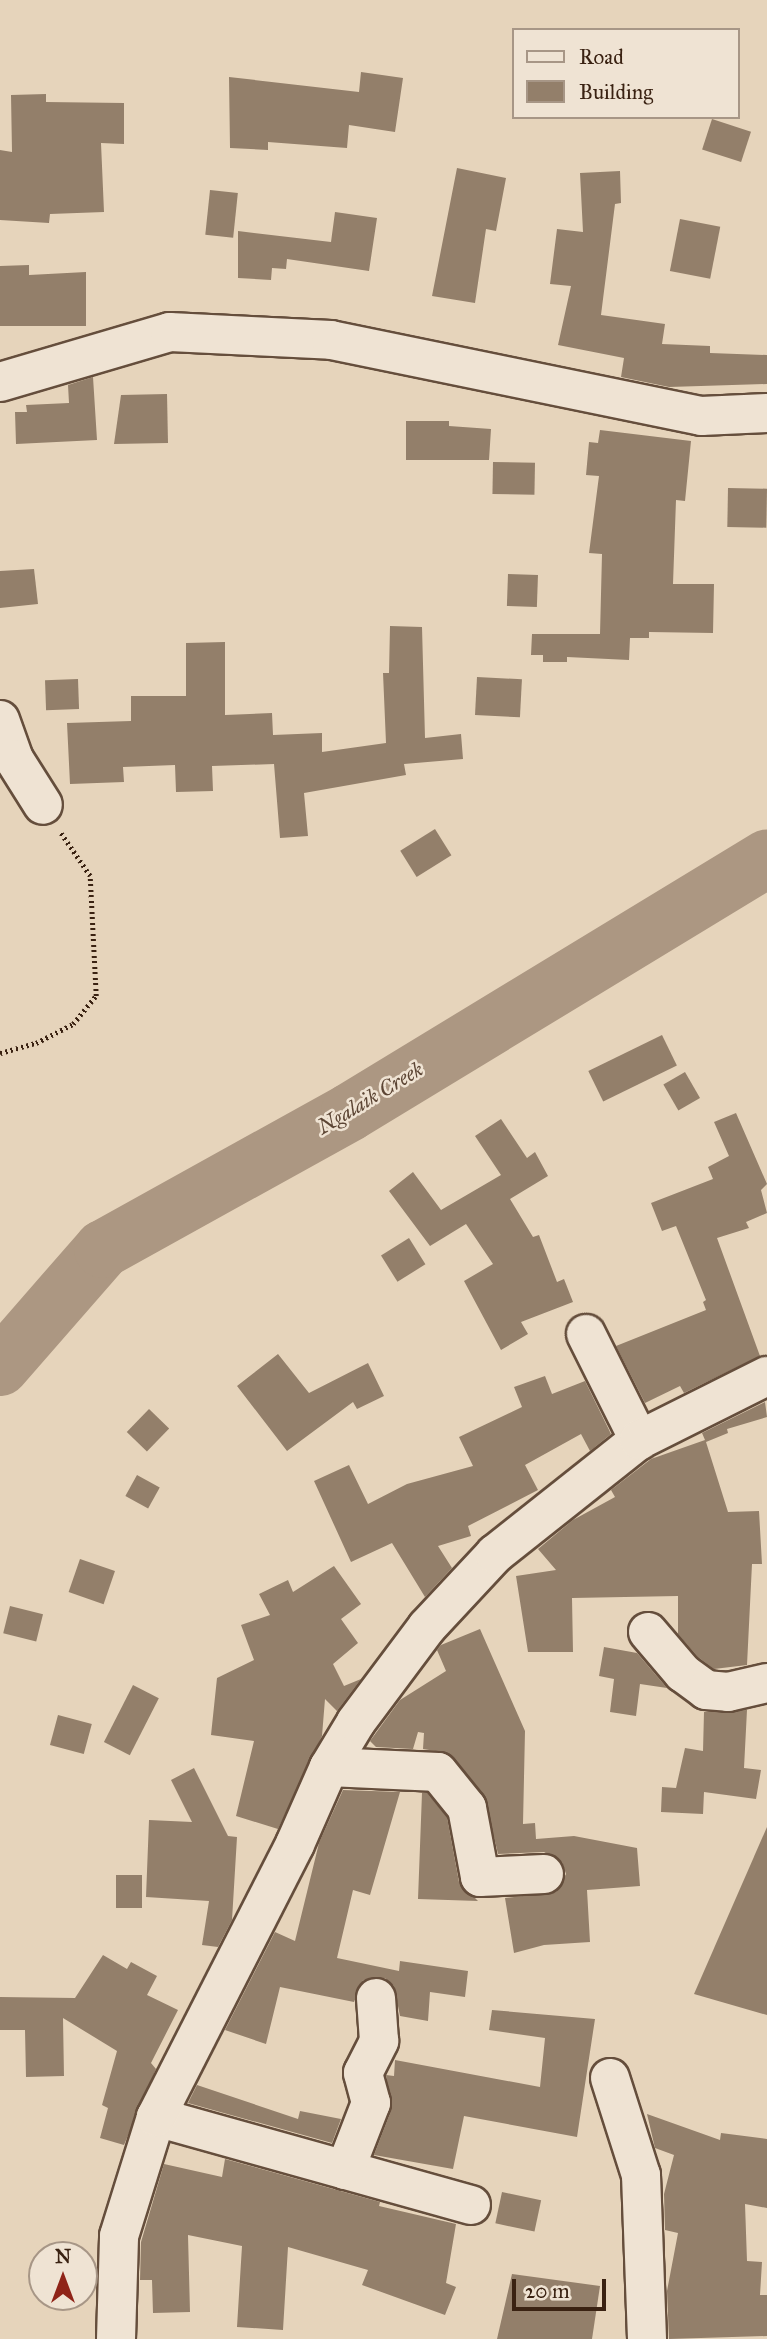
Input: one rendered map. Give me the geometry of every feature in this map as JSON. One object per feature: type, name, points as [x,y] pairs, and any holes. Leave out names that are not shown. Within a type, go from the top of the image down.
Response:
[{"type":"street","points":[[0,382],[170,332],[331,340],[701,415],[767,413]]},
{"type":"street","points":[[0,720],[14,759],[43,805]]},
{"type":"street","points":[[586,1334],[639,1440]]},
{"type":"street","points":[[116,2339],[119,2236],[156,2117],[295,1844],[329,1767],[427,1627],[495,1555],[639,1440],[767,1376]]},
{"type":"street","points":[[648,1632],[683,1673],[706,1690],[728,1692],[767,1683]]},
{"type":"street","points":[[329,1767],[438,1772],[467,1808],[480,1877],[544,1874]]},
{"type":"street","points":[[345,2170],[371,2103],[363,2073],[379,2040],[376,1998]]},
{"type":"street","points":[[610,2078],[641,2175],[647,2339]]},
{"type":"street","points":[[156,2117],[471,2205]]},
{"type":"path","points":[[0,1053],[36,1043],[73,1024],[96,996],[90,876],[43,805]]},
{"type":"building","points":[[361,72],[403,78],[395,132],[349,125],[347,148],[268,142],[268,150],[230,148],[229,77],[359,92]]},
{"type":"building","points":[[46,94],[46,102],[124,103],[124,144],[101,143],[104,212],[50,214],[49,223],[0,220],[0,150],[12,152],[11,95]]},
{"type":"building","points":[[712,119],[751,132],[741,162],[702,149]]},
{"type":"building","points":[[457,168],[506,178],[496,231],[486,229],[475,303],[432,296]]},
{"type":"building","points":[[620,171],[621,203],[615,204],[601,315],[665,324],[662,344],[710,346],[710,353],[767,355],[767,384],[669,387],[621,377],[624,358],[558,345],[571,286],[550,284],[557,229],[583,232],[580,173]]},
{"type":"building","points":[[210,190],[238,193],[233,238],[205,235]]},
{"type":"building","points":[[335,212],[377,218],[369,271],[287,259],[286,269],[272,268],[271,280],[238,278],[238,231],[331,242]]},
{"type":"building","points":[[680,219],[720,227],[710,279],[670,271]]},
{"type":"building","points":[[29,265],[29,275],[86,272],[86,326],[0,326],[0,266]]},
{"type":"building","points":[[93,377],[97,440],[16,444],[15,412],[27,412],[26,405],[69,403],[68,385]]},
{"type":"building","points":[[167,394],[168,443],[114,444],[121,395]]},
{"type":"building","points":[[406,421],[449,421],[449,426],[491,429],[489,460],[406,460]]},
{"type":"building","points":[[600,430],[691,441],[685,501],[676,500],[673,584],[714,584],[713,633],[649,632],[649,638],[630,638],[629,660],[567,657],[567,662],[543,662],[543,655],[531,655],[532,634],[600,634],[602,554],[589,553],[599,476],[586,475],[589,442],[598,443]]},
{"type":"building","points":[[493,462],[535,463],[534,495],[492,494]]},
{"type":"building","points":[[728,488],[767,489],[766,528],[727,527]]},
{"type":"building","points":[[34,569],[38,604],[0,608],[0,571]]},
{"type":"building","points":[[508,574],[538,575],[537,607],[507,606]]},
{"type":"building","points":[[390,626],[422,627],[425,738],[461,734],[463,759],[404,764],[406,775],[304,793],[308,836],[280,838],[274,764],[212,766],[213,791],[176,792],[175,765],[123,767],[124,782],[70,784],[67,723],[131,721],[131,696],[186,696],[186,643],[225,642],[225,715],[272,713],[273,735],[322,733],[322,752],[386,743],[383,673],[389,673]]},
{"type":"building","points":[[477,677],[522,679],[520,717],[475,715]]},
{"type":"building","points":[[78,679],[79,709],[46,710],[45,680]]},
{"type":"building","points":[[435,829],[451,855],[417,877],[400,851]]},
{"type":"building","points":[[662,1035],[677,1066],[603,1102],[588,1071]]},
{"type":"building","points":[[685,1072],[700,1098],[678,1110],[663,1084]]},
{"type":"building","points":[[736,1113],[767,1184],[761,1190],[767,1213],[746,1222],[749,1228],[717,1238],[760,1356],[684,1393],[680,1386],[645,1403],[616,1346],[706,1310],[703,1302],[706,1300],[676,1226],[662,1231],[651,1203],[713,1179],[708,1167],[729,1156],[714,1122]]},
{"type":"building","points":[[501,1119],[527,1158],[535,1152],[548,1176],[510,1199],[533,1237],[539,1235],[557,1282],[564,1279],[573,1302],[521,1322],[528,1334],[501,1350],[464,1281],[493,1264],[466,1224],[430,1246],[389,1191],[413,1172],[441,1210],[501,1175],[475,1136]]},
{"type":"building","points":[[409,1238],[425,1264],[397,1282],[381,1255]]},
{"type":"building","points":[[278,1354],[309,1393],[368,1363],[384,1396],[357,1409],[353,1402],[287,1451],[237,1386]]},
{"type":"building","points":[[545,1376],[552,1394],[585,1381],[611,1434],[590,1451],[581,1434],[525,1465],[538,1490],[468,1526],[471,1536],[438,1546],[452,1568],[425,1597],[392,1543],[351,1562],[314,1481],[349,1465],[368,1504],[407,1484],[473,1466],[459,1437],[522,1407],[514,1387]]},
{"type":"building","points":[[765,1402],[767,1417],[727,1429],[728,1433],[706,1442],[728,1512],[759,1511],[762,1564],[752,1564],[747,1665],[714,1669],[698,1657],[678,1634],[678,1596],[572,1598],[573,1652],[528,1652],[516,1576],[556,1570],[538,1549],[573,1520],[615,1497],[611,1490],[651,1459],[705,1440],[702,1433]]},
{"type":"building","points":[[149,1409],[169,1428],[147,1451],[127,1432]]},
{"type":"building","points":[[137,1475],[160,1488],[148,1509],[125,1496]]},
{"type":"building","points":[[80,1559],[115,1571],[104,1604],[69,1592]]},
{"type":"building","points":[[334,1566],[361,1604],[341,1619],[358,1643],[333,1664],[344,1686],[361,1679],[337,1711],[325,1699],[322,1736],[278,1829],[236,1816],[254,1741],[211,1735],[217,1678],[254,1660],[241,1625],[270,1615],[259,1594],[288,1580],[293,1592]]},
{"type":"building","points":[[10,1606],[43,1614],[36,1641],[3,1633]]},
{"type":"building","points":[[480,1629],[525,1731],[523,1824],[535,1823],[536,1839],[574,1836],[637,1848],[640,1886],[587,1890],[590,1942],[544,1945],[514,1953],[505,1898],[556,1892],[566,1874],[562,1862],[544,1852],[498,1854],[484,1795],[448,1753],[423,1749],[424,1733],[418,1732],[413,1749],[376,1747],[370,1741],[400,1700],[446,1671],[437,1650],[441,1645]]},
{"type":"building","points":[[604,1647],[637,1653],[667,1688],[640,1684],[636,1716],[610,1712],[614,1679],[599,1676]]},
{"type":"building","points":[[133,1685],[159,1698],[130,1755],[104,1742]]},
{"type":"building","points":[[747,1710],[744,1768],[761,1770],[756,1799],[704,1792],[703,1814],[661,1812],[662,1787],[676,1788],[685,1748],[703,1751],[704,1712]]},
{"type":"building","points":[[58,1715],[92,1724],[84,1754],[50,1745]]},
{"type":"building","points":[[194,1768],[228,1836],[237,1837],[232,1920],[218,1947],[202,1945],[209,1901],[146,1897],[149,1820],[192,1822],[171,1780]]},
{"type":"building","points":[[343,1790],[400,1792],[370,1895],[353,1890],[337,1958],[399,1971],[400,1961],[468,1971],[465,1997],[430,1992],[428,2021],[400,2016],[394,1986],[385,1978],[363,1980],[354,2002],[280,1987],[266,2044],[225,2030],[275,1932],[295,1941],[319,1843]]},
{"type":"building","points":[[422,1793],[427,1793],[447,1817],[459,1882],[478,1901],[418,1899]]},
{"type":"building","points":[[767,1827],[767,2015],[694,1994]]},
{"type":"building","points":[[116,1875],[142,1875],[142,1908],[116,1908]]},
{"type":"building","points":[[103,1955],[127,1969],[131,1962],[157,1976],[147,1995],[178,2010],[151,2063],[156,2069],[124,2145],[100,2138],[108,2108],[102,2105],[117,2051],[63,2018],[64,2076],[26,2077],[25,2030],[0,2030],[0,1997],[75,1998]]},
{"type":"building","points":[[492,2010],[595,2019],[577,2137],[464,2116],[453,2169],[374,2155],[391,2111],[386,2075],[394,2076],[395,2060],[540,2087],[545,2038],[489,2030]]},
{"type":"building","points":[[197,2085],[298,2119],[300,2111],[341,2119],[332,2143],[188,2103]]},
{"type":"building","points":[[647,2114],[720,2140],[721,2133],[767,2139],[767,2208],[745,2204],[747,2261],[762,2262],[760,2295],[767,2295],[767,2336],[669,2339],[667,2291],[678,2233],[665,2230],[664,2194],[674,2155],[655,2148]]},
{"type":"building","points":[[225,2159],[380,2202],[379,2206],[456,2224],[446,2283],[456,2287],[445,2315],[362,2285],[368,2270],[288,2247],[283,2330],[237,2327],[242,2246],[188,2235],[190,2312],[153,2313],[152,2280],[140,2280],[141,2242],[164,2164],[222,2177]]},
{"type":"building","points":[[502,2192],[541,2200],[534,2232],[495,2223]]},
{"type":"building","points":[[512,2274],[600,2286],[592,2339],[497,2339]]},
{"type":"waterway","name":"Ngalaik Creek","points":[[0,1367],[103,1249],[350,1112],[767,858]]}]
